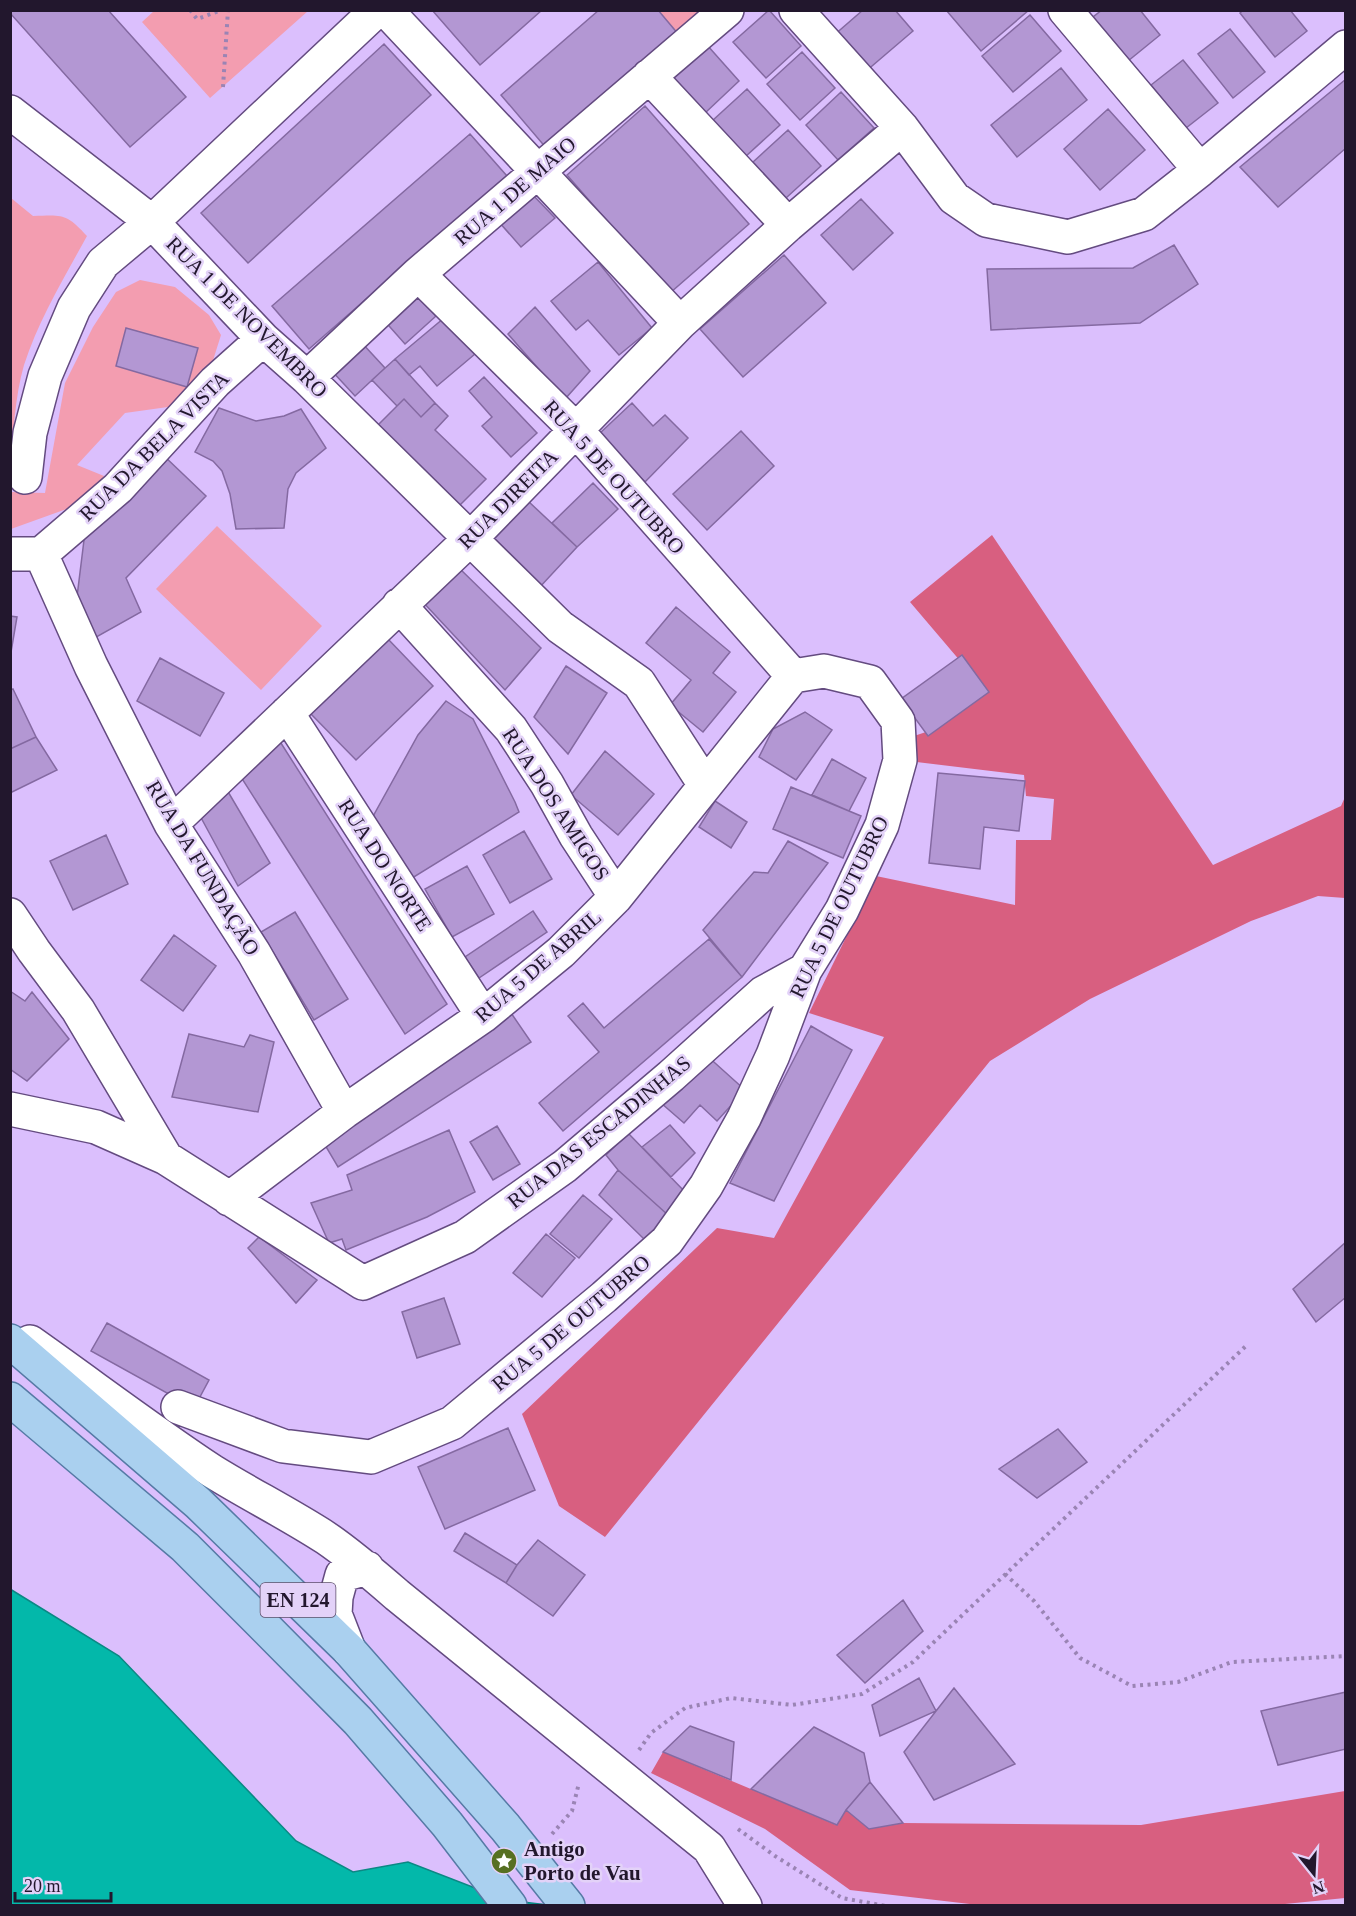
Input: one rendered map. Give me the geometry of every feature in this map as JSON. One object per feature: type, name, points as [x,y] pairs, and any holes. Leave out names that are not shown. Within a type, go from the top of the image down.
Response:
[{"type":"main road","name":"EN 124","points":[[10,1341],[198,1503],[349,1650],[438,1749],[562,1897]]},
{"type":"main road","name":"EN 124","points":[[10,1399],[185,1547],[358,1721],[447,1824],[508,1903]]},
{"type":"street","points":[[25,477],[30,433],[45,376],[74,308],[103,263],[152,222],[377,10]]},
{"type":"street","points":[[386,10],[680,323]]},
{"type":"street","name":"RUA 1 DE MAIO","points":[[307,378],[418,274],[727,10]]},
{"type":"street","points":[[796,10],[902,128],[954,198],[986,220],[1068,237],[1144,214],[1200,171],[1346,47]]},
{"type":"street","points":[[1065,10],[1200,171]]},
{"type":"street","points":[[649,76],[788,225]]},
{"type":"street","name":"RUA 1 DE NOVEMBRO","points":[[10,111],[152,222],[263,339],[307,378],[560,627],[639,683],[705,785]]},
{"type":"street","name":"RUA DIREITA","points":[[171,824],[399,604],[471,538],[680,323],[788,225],[902,128]]},
{"type":"street","name":"RUA 5 DE OUTUBRO","points":[[178,1407],[283,1446],[371,1457],[452,1423],[604,1298],[667,1241],[706,1186],[744,1118],[773,1055],[805,970],[842,910],[882,825],[900,760],[898,721],[870,682],[824,671],[793,676],[576,430],[418,274]]},
{"type":"street","name":"RUA DA BELA VISTA","points":[[26,554],[117,488],[216,382],[263,339]]},
{"type":"street","name":"RUA DA FUNDAÇÃO","points":[[26,554],[91,666],[171,824],[254,953],[344,1112]]},
{"type":"street","name":"RUA DOS AMIGOS","points":[[399,604],[511,729],[616,897]]},
{"type":"street","name":"RUA 5 DE ABRIL","points":[[229,1199],[344,1112],[483,1016],[561,952],[616,897],[793,676]]},
{"type":"street","name":"RUA DO NORTE","points":[[287,713],[483,1016]]},
{"type":"street","points":[[10,915],[78,1010],[166,1158]]},
{"type":"street","name":"RUA DAS ESCADINHAS","points":[[10,1109],[96,1126],[166,1158],[363,1283],[465,1238],[565,1166],[671,1076],[763,993],[805,970]]},
{"type":"street","points":[[10,1329],[96,1388],[151,1431],[264,1503],[325,1538],[367,1568],[397,1595],[709,1848],[745,1905]]},
{"type":"street","points":[[349,1650],[335,1614],[336,1597],[342,1575],[367,1568]]},
{"type":"path","points":[[190,10],[197,19],[222,10]]},
{"type":"path","points":[[223,87],[228,10]]},
{"type":"path","points":[[621,1777],[651,1733],[685,1708],[731,1698],[792,1705],[862,1694],[913,1662],[1248,1344]]},
{"type":"path","points":[[1005,1574],[1034,1601],[1080,1658],[1132,1686],[1178,1682],[1232,1662],[1346,1656]]},
{"type":"path","points":[[550,1836],[572,1811],[588,1751]]},
{"type":"path","points":[[730,1823],[776,1856],[842,1898],[886,1905]]},
{"type":"shaded area","points":[[154,11],[308,11],[210,98],[142,22]]},
{"type":"shaded area","points":[[658,11],[708,11],[679,35]]},
{"type":"shaded area","points":[[11,198],[33,216],[58,216],[69,219],[87,236],[44,315],[24,365],[16,402],[11,466]]},
{"type":"shaded area","points":[[140,280],[175,287],[209,315],[221,335],[209,373],[175,406],[125,413],[77,465],[104,476],[86,502],[11,529],[11,492],[45,493],[65,383],[93,327],[116,292]]},
{"type":"shaded area","points":[[217,526],[322,626],[261,690],[156,589]]},
{"type":"shaded area","points":[[992,535],[1213,865],[1341,806],[1345,797],[1345,898],[1318,896],[1251,921],[1090,999],[990,1061],[605,1537],[559,1506],[522,1414],[717,1228],[774,1238],[884,1037],[809,1013],[876,876],[1015,905],[1016,840],[1051,840],[1054,799],[1026,796],[1024,775],[900,760],[911,737],[935,729],[984,689],[910,602]]},
{"type":"shaded area","points":[[10,1589],[119,1656],[296,1841],[353,1872],[408,1862],[506,1900],[548,1905],[11,1905]]},
{"type":"shaded area","points":[[663,1752],[836,1825],[846,1810],[869,1829],[903,1823],[1141,1825],[1345,1791],[1345,1898],[1264,1906],[987,1906],[850,1890],[765,1829],[651,1773]]},
{"type":"building","points":[[10,10],[108,10],[186,97],[130,147],[10,13]]},
{"type":"building","points":[[432,10],[542,10],[480,65]]},
{"type":"building","points":[[599,10],[658,10],[679,35],[547,149],[501,95]]},
{"type":"building","points":[[769,10],[801,46],[766,78],[733,42]]},
{"type":"building","points":[[863,10],[895,10],[913,31],[865,72],[833,36]]},
{"type":"building","points":[[946,10],[1029,10],[981,51]]},
{"type":"building","points":[[1102,10],[1140,10],[1160,35],[1128,61],[1093,17]]},
{"type":"building","points":[[1243,10],[1290,10],[1307,31],[1275,57],[1240,13]]},
{"type":"building","points":[[1030,15],[1061,51],[1013,92],[982,56]]},
{"type":"building","points":[[1230,29],[1265,72],[1233,98],[1198,54]]},
{"type":"building","points":[[384,44],[431,95],[248,263],[201,213]]},
{"type":"building","points":[[707,45],[739,81],[704,114],[672,78]]},
{"type":"building","points":[[802,52],[835,88],[800,120],[767,84]]},
{"type":"building","points":[[1183,60],[1218,103],[1186,128],[1151,85]]},
{"type":"building","points":[[1061,68],[1087,100],[1017,157],[991,125]]},
{"type":"building","points":[[1346,79],[1346,148],[1278,207],[1240,167]]},
{"type":"building","points":[[747,89],[780,125],[745,157],[712,121]]},
{"type":"building","points":[[841,92],[874,128],[838,160],[806,125]]},
{"type":"building","points":[[645,106],[749,224],[670,293],[567,175]]},
{"type":"building","points":[[1108,109],[1145,150],[1100,190],[1064,149]]},
{"type":"building","points":[[788,130],[821,166],[786,198],[753,162]]},
{"type":"building","points":[[470,134],[507,176],[309,349],[272,306]]},
{"type":"building","points":[[531,193],[555,218],[521,247],[499,222]]},
{"type":"building","points":[[861,199],[893,233],[853,270],[821,235]]},
{"type":"building","points":[[1174,245],[1198,284],[1140,323],[991,330],[987,269],[1133,268]]},
{"type":"building","points":[[784,255],[826,303],[743,377],[700,329]]},
{"type":"building","points":[[598,262],[652,328],[619,355],[588,320],[576,330],[551,301]]},
{"type":"building","points":[[412,291],[436,316],[405,344],[382,318]]},
{"type":"building","points":[[535,307],[590,371],[565,399],[508,334]]},
{"type":"building","points":[[444,318],[475,354],[437,386],[420,366],[409,375],[395,359]]},
{"type":"building","points":[[126,328],[198,348],[187,387],[116,366]]},
{"type":"building","points":[[361,342],[385,368],[355,396],[331,370]]},
{"type":"building","points":[[395,359],[435,403],[421,417],[404,399],[397,406],[372,380]]},
{"type":"building","points":[[484,377],[537,433],[511,457],[482,426],[492,417],[469,391]]},
{"type":"building","points":[[404,399],[421,417],[435,403],[448,416],[435,430],[486,479],[460,505],[378,425]]},
{"type":"building","points":[[632,403],[653,426],[665,415],[688,438],[645,482],[599,434]]},
{"type":"building","points":[[219,408],[256,421],[284,416],[301,409],[326,448],[296,473],[288,489],[284,528],[236,529],[230,494],[222,471],[213,461],[195,452]]},
{"type":"building","points":[[741,431],[774,466],[707,530],[673,494]]},
{"type":"building","points":[[162,454],[206,496],[126,578],[141,612],[91,640],[76,605],[85,532]]},
{"type":"building","points":[[593,483],[618,509],[577,547],[552,523]]},
{"type":"building","points":[[528,501],[577,547],[539,588],[490,541]]},
{"type":"building","points":[[458,567],[541,648],[505,690],[421,600]]},
{"type":"building","points":[[676,607],[730,652],[713,673],[736,692],[703,732],[670,705],[691,680],[646,643]]},
{"type":"building","points":[[10,616],[17,617],[10,658]]},
{"type":"building","points":[[388,639],[433,686],[356,760],[310,713]]},
{"type":"building","points":[[962,655],[989,692],[928,736],[901,699]]},
{"type":"building","points":[[160,658],[224,693],[200,736],[137,701]]},
{"type":"building","points":[[566,666],[607,693],[568,754],[534,717]]},
{"type":"building","points":[[13,689],[36,737],[10,749],[10,690]]},
{"type":"building","points":[[446,701],[473,719],[519,812],[409,880],[371,820],[418,735]]},
{"type":"building","points":[[805,712],[832,730],[796,780],[759,757],[773,729]]},
{"type":"building","points":[[36,737],[57,770],[10,793],[10,749]]},
{"type":"building","points":[[279,740],[447,1004],[405,1034],[239,774]]},
{"type":"building","points":[[605,751],[654,794],[618,835],[571,795]]},
{"type":"building","points":[[832,759],[866,778],[849,811],[812,795]]},
{"type":"building","points":[[938,773],[1025,781],[1019,831],[984,827],[980,869],[929,863]]},
{"type":"building","points":[[791,787],[861,816],[843,858],[773,829]]},
{"type":"building","points":[[227,790],[270,863],[238,886],[199,814]]},
{"type":"building","points":[[715,801],[747,822],[731,848],[699,827]]},
{"type":"building","points":[[524,831],[552,879],[510,903],[483,855]]},
{"type":"building","points":[[106,835],[128,884],[73,910],[50,861]]},
{"type":"building","points":[[788,841],[828,863],[742,977],[703,930],[754,872],[768,873]]},
{"type":"building","points":[[467,866],[494,914],[452,937],[425,889]]},
{"type":"building","points":[[533,911],[547,932],[479,978],[465,957]]},
{"type":"building","points":[[295,912],[348,999],[314,1020],[261,932]]},
{"type":"building","points":[[174,935],[216,966],[183,1011],[141,980]]},
{"type":"building","points":[[709,939],[742,977],[563,1131],[539,1103],[599,1052],[568,1016],[583,1003],[604,1028]]},
{"type":"building","points":[[10,991],[25,1001],[32,992],[69,1039],[27,1081],[10,1069]]},
{"type":"building","points":[[509,1010],[531,1042],[338,1167],[322,1140]]},
{"type":"building","points":[[811,1026],[852,1050],[774,1201],[730,1183]]},
{"type":"building","points":[[189,1034],[244,1047],[250,1035],[274,1042],[258,1112],[172,1097]]},
{"type":"building","points":[[705,1054],[745,1090],[717,1121],[700,1105],[684,1123],[661,1103]]},
{"type":"building","points":[[670,1125],[695,1153],[671,1177],[642,1147]]},
{"type":"building","points":[[497,1126],[520,1164],[493,1180],[470,1142]]},
{"type":"building","points":[[449,1130],[475,1192],[427,1217],[346,1250],[342,1239],[329,1243],[311,1203],[352,1190],[347,1175]]},
{"type":"building","points":[[628,1133],[687,1194],[668,1215],[618,1170],[606,1155]]},
{"type":"building","points":[[618,1170],[668,1215],[646,1241],[599,1195]]},
{"type":"building","points":[[583,1195],[612,1219],[579,1258],[550,1234]]},
{"type":"building","points":[[546,1234],[575,1258],[542,1297],[513,1273]]},
{"type":"building","points":[[259,1237],[317,1280],[296,1303],[248,1248]]},
{"type":"building","points":[[1346,1242],[1346,1297],[1316,1322],[1293,1289]]},
{"type":"building","points":[[444,1298],[460,1344],[417,1358],[402,1312]]},
{"type":"building","points":[[107,1323],[209,1380],[194,1408],[91,1351]]},
{"type":"building","points":[[508,1428],[535,1490],[445,1529],[418,1467]]},
{"type":"building","points":[[1058,1429],[1087,1462],[1037,1498],[999,1469]]},
{"type":"building","points":[[465,1533],[517,1565],[506,1583],[454,1551]]},
{"type":"building","points":[[538,1540],[585,1575],[553,1616],[506,1583],[517,1565]]},
{"type":"building","points":[[903,1600],[923,1631],[865,1683],[837,1655]]},
{"type":"building","points":[[919,1678],[936,1711],[880,1736],[872,1705]]},
{"type":"building","points":[[954,1688],[1015,1764],[934,1800],[904,1752]]},
{"type":"building","points":[[1346,1692],[1346,1749],[1278,1765],[1261,1711]]},
{"type":"building","points":[[690,1726],[734,1742],[731,1780],[663,1752]]},
{"type":"building","points":[[814,1727],[864,1753],[870,1782],[846,1810],[837,1825],[751,1789]]},
{"type":"building","points":[[870,1782],[903,1823],[869,1829],[846,1810]]},
{"type":"place","name":"Antigo Porto de Vau","points":[[504,1861]]}]
